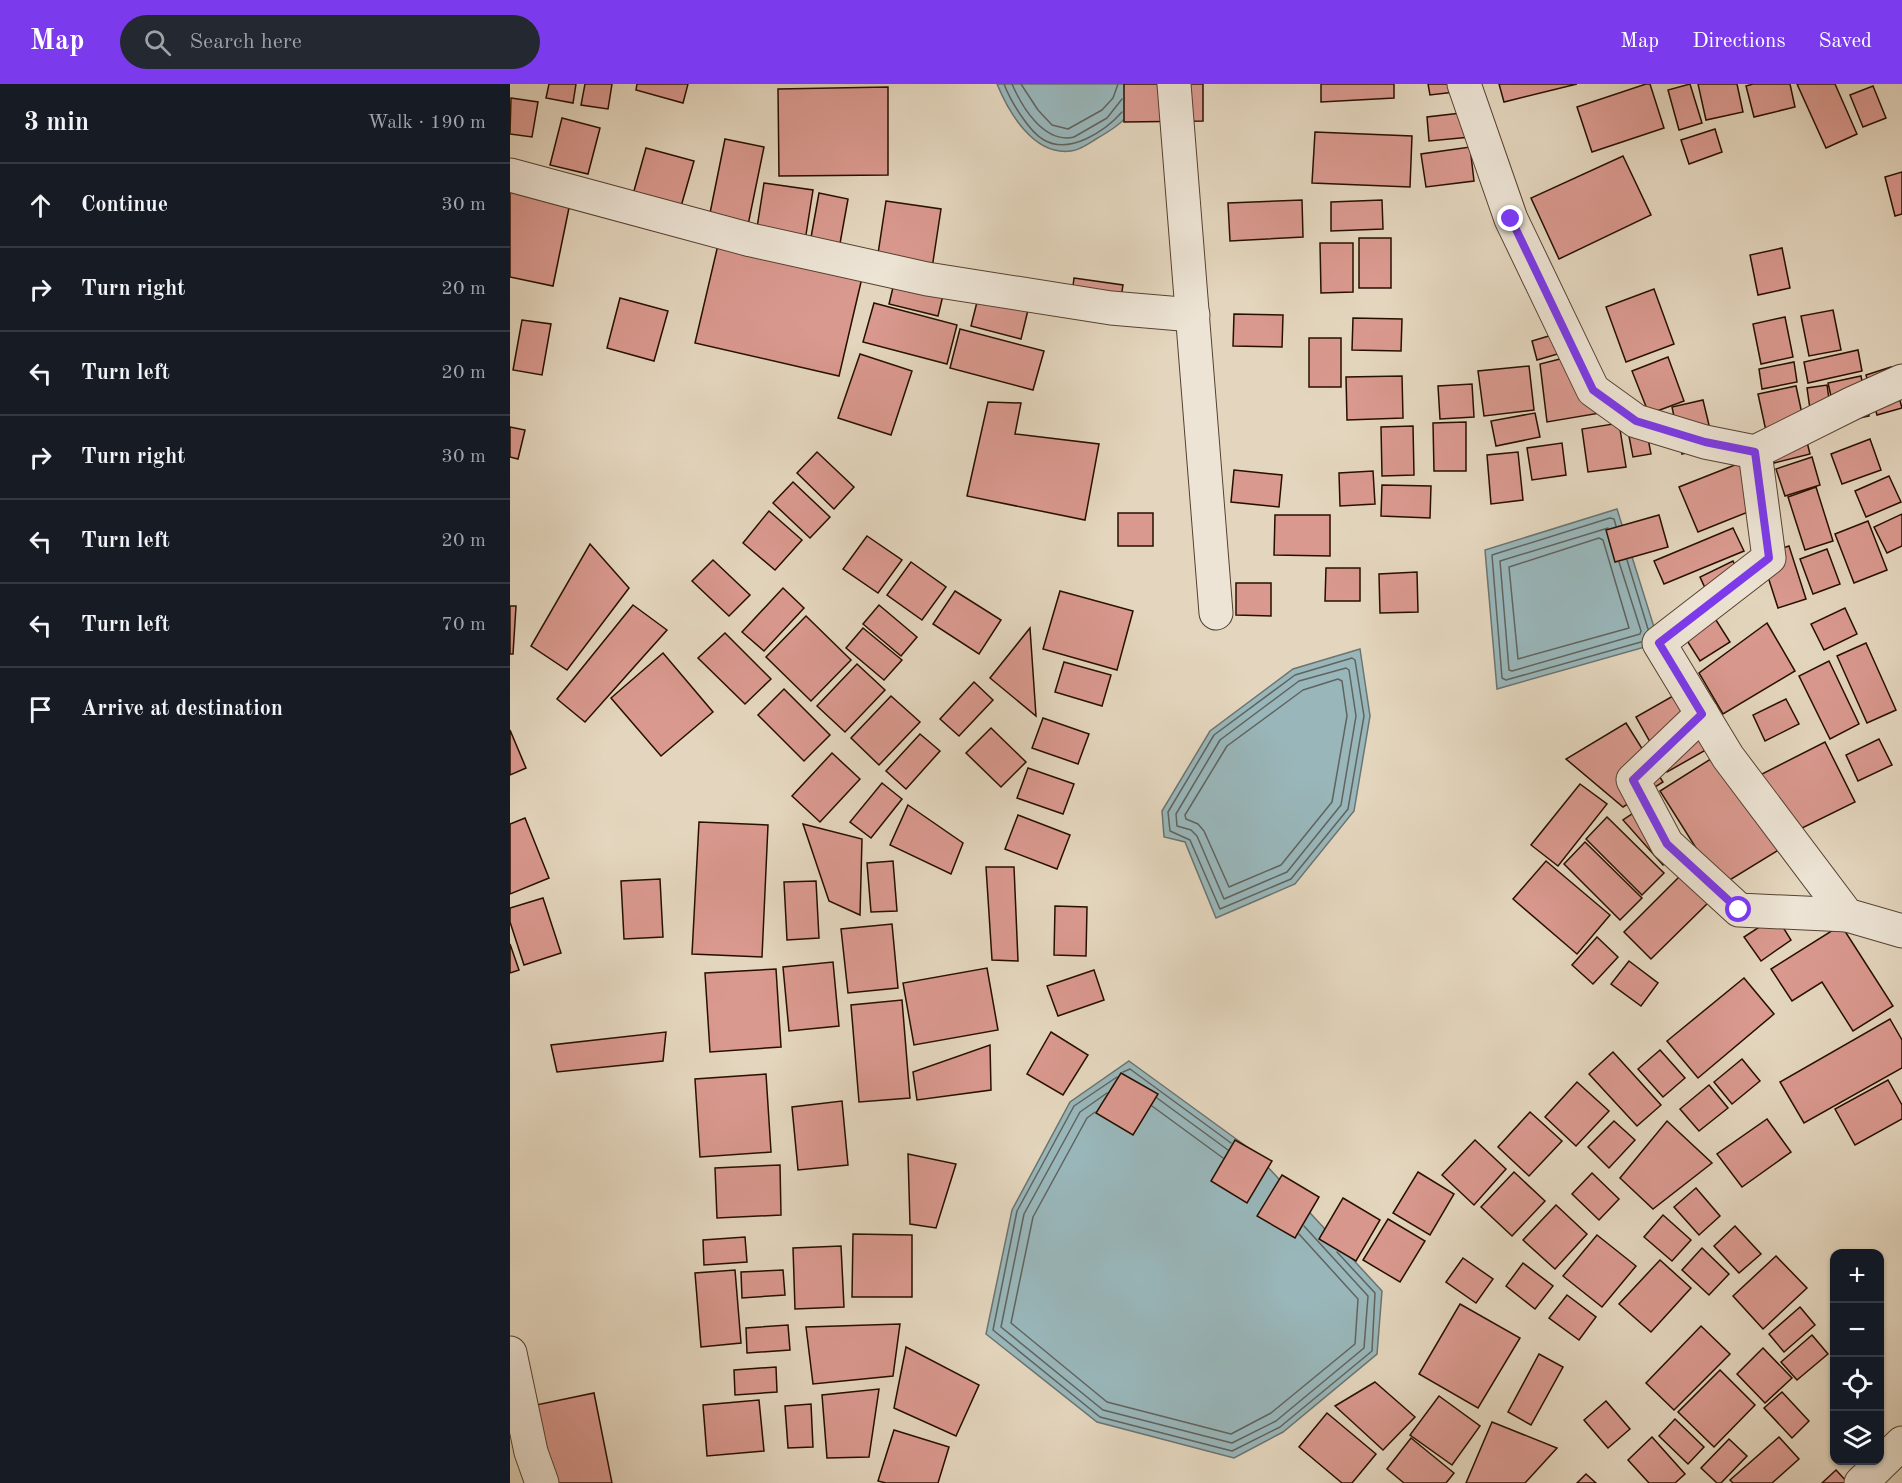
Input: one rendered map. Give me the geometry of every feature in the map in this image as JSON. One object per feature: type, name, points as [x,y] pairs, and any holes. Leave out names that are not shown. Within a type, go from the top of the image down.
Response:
[{"type":"street","points":[[1174,84],[1216,613]]},
{"type":"street","points":[[1464,84],[1511,219],[1593,390],[1636,421],[1705,442],[1755,452],[1902,381]]},
{"type":"street","points":[[510,176],[752,240],[927,279],[1111,308],[1193,315]]},
{"type":"street","points":[[1755,452],[1769,558],[1659,643],[1728,757],[1846,915]]},
{"type":"street","points":[[1702,714],[1633,780],[1667,844],[1739,910],[1846,915],[1902,931]]},
{"type":"street","points":[[510,1353],[521,1444],[542,1483]]},
{"type":"street","points":[[1861,1483],[1902,1443]]},
{"type":"water","points":[[997,84],[1142,84],[1131,111],[1121,123],[1078,149],[1058,151],[1034,140],[1008,107]]},
{"type":"water","points":[[1617,509],[1659,643],[1497,689],[1485,550]]},
{"type":"water","points":[[1360,649],[1370,716],[1354,811],[1295,884],[1216,918],[1185,842],[1164,837],[1162,811],[1210,731],[1293,669]]},
{"type":"water","points":[[1129,1061],[1254,1152],[1382,1291],[1377,1354],[1283,1432],[1234,1458],[1097,1422],[986,1334],[1012,1210],[1070,1102]]},
{"type":"building","points":[[549,84],[576,84],[573,103],[546,98]]},
{"type":"building","points":[[585,84],[612,84],[608,109],[581,105]]},
{"type":"building","points":[[637,84],[688,84],[683,103],[636,90]]},
{"type":"building","points":[[1124,84],[1203,84],[1203,121],[1124,122]]},
{"type":"building","points":[[1321,84],[1394,84],[1394,98],[1321,102]]},
{"type":"building","points":[[1428,84],[1463,84],[1463,91],[1430,95]]},
{"type":"building","points":[[1499,84],[1577,84],[1504,102]]},
{"type":"building","points":[[1650,84],[1664,128],[1592,152],[1577,107]]},
{"type":"building","points":[[1690,84],[1702,123],[1679,130],[1668,90]]},
{"type":"building","points":[[1698,84],[1737,84],[1743,112],[1706,120]]},
{"type":"building","points":[[1790,84],[1795,107],[1754,117],[1746,86]]},
{"type":"building","points":[[1797,84],[1835,84],[1857,134],[1826,148]]},
{"type":"building","points":[[1873,86],[1886,118],[1863,127],[1850,95]]},
{"type":"building","points":[[888,87],[888,175],[779,176],[778,89]]},
{"type":"building","points":[[511,98],[538,102],[532,137],[510,134]]},
{"type":"building","points":[[1478,111],[1481,136],[1429,141],[1427,117]]},
{"type":"building","points":[[562,118],[600,128],[588,174],[550,165]]},
{"type":"building","points":[[1715,129],[1722,152],[1689,164],[1681,140]]},
{"type":"building","points":[[1315,132],[1412,136],[1410,187],[1312,183]]},
{"type":"building","points":[[725,139],[764,147],[747,230],[708,223]]},
{"type":"building","points":[[1470,147],[1474,181],[1426,187],[1421,154]]},
{"type":"building","points":[[646,148],[694,161],[680,210],[632,198]]},
{"type":"building","points":[[1623,156],[1651,215],[1559,259],[1531,198]]},
{"type":"building","points":[[1902,172],[1902,214],[1895,216],[1885,177]]},
{"type":"building","points":[[764,183],[813,190],[805,241],[756,234]]},
{"type":"building","points":[[510,192],[570,203],[553,286],[510,277]]},
{"type":"building","points":[[819,193],[848,199],[839,249],[810,243]]},
{"type":"building","points":[[1302,200],[1303,237],[1230,241],[1228,203]]},
{"type":"building","points":[[1382,200],[1383,229],[1331,231],[1331,202]]},
{"type":"building","points":[[886,201],[941,209],[931,275],[876,267]]},
{"type":"building","points":[[721,232],[865,265],[839,376],[695,343]]},
{"type":"building","points":[[1359,238],[1391,238],[1391,288],[1359,288]]},
{"type":"building","points":[[1320,243],[1353,243],[1353,292],[1321,293]]},
{"type":"building","points":[[1782,248],[1790,288],[1758,295],[1750,255]]},
{"type":"building","points":[[896,275],[945,287],[938,316],[889,304]]},
{"type":"building","points":[[1074,278],[1123,285],[1118,317],[1070,310]]},
{"type":"building","points":[[1654,289],[1674,344],[1626,362],[1606,307]]},
{"type":"building","points":[[620,298],[668,311],[654,361],[607,348]]},
{"type":"building","points":[[978,298],[1028,310],[1021,339],[971,326]]},
{"type":"building","points":[[874,303],[957,325],[947,364],[863,342]]},
{"type":"building","points":[[1833,310],[1841,350],[1809,356],[1801,316]]},
{"type":"building","points":[[1234,314],[1283,315],[1282,347],[1233,346]]},
{"type":"building","points":[[1785,317],[1793,357],[1761,364],[1753,324]]},
{"type":"building","points":[[1353,318],[1402,319],[1401,351],[1352,350]]},
{"type":"building","points":[[522,320],[551,324],[542,375],[513,370]]},
{"type":"building","points":[[960,329],[1044,351],[1033,390],[950,368]]},
{"type":"building","points":[[1572,329],[1578,348],[1537,360],[1532,341]]},
{"type":"building","points":[[1309,338],[1341,338],[1341,387],[1309,387]]},
{"type":"building","points":[[1858,350],[1862,371],[1808,383],[1804,362]]},
{"type":"building","points":[[1584,353],[1612,411],[1547,422],[1540,364]]},
{"type":"building","points":[[860,354],[912,371],[891,435],[838,418]]},
{"type":"building","points":[[1668,357],[1684,401],[1649,414],[1632,371]]},
{"type":"building","points":[[1794,362],[1797,382],[1762,389],[1759,369]]},
{"type":"building","points":[[1529,366],[1534,410],[1484,416],[1478,371]]},
{"type":"building","points":[[1891,367],[1902,408],[1877,415],[1866,375]]},
{"type":"building","points":[[1402,376],[1403,418],[1347,420],[1346,377]]},
{"type":"building","points":[[1861,376],[1869,416],[1837,423],[1828,383]]},
{"type":"building","points":[[1472,384],[1474,417],[1440,419],[1438,386]]},
{"type":"building","points":[[1827,385],[1832,420],[1812,423],[1807,388]]},
{"type":"building","points":[[1796,386],[1804,423],[1766,431],[1758,394]]},
{"type":"building","points":[[1703,400],[1714,446],[1682,454],[1672,407]]},
{"type":"building","points":[[988,402],[1021,403],[1015,434],[1099,444],[1085,520],[967,496]]},
{"type":"building","points":[[1535,413],[1540,437],[1496,446],[1491,421]]},
{"type":"building","points":[[1466,422],[1466,471],[1434,471],[1433,423]]},
{"type":"building","points":[[1619,423],[1626,467],[1588,472],[1582,429]]},
{"type":"building","points":[[1645,423],[1651,454],[1633,457],[1627,426]]},
{"type":"building","points":[[1413,426],[1414,475],[1382,476],[1381,427]]},
{"type":"building","points":[[1803,426],[1810,454],[1774,463],[1767,436]]},
{"type":"building","points":[[510,427],[525,430],[518,459],[510,457]]},
{"type":"building","points":[[1870,439],[1881,470],[1842,484],[1831,454]]},
{"type":"building","points":[[1562,443],[1566,475],[1532,480],[1527,448]]},
{"type":"building","points":[[817,452],[854,487],[834,509],[797,473]]},
{"type":"building","points":[[1518,452],[1523,500],[1491,504],[1487,455]]},
{"type":"building","points":[[1812,457],[1820,485],[1785,496],[1776,469]]},
{"type":"building","points":[[1750,459],[1768,504],[1698,532],[1679,487]]},
{"type":"building","points":[[1234,470],[1282,475],[1279,507],[1231,502]]},
{"type":"building","points":[[1373,471],[1375,504],[1340,506],[1339,473]]},
{"type":"building","points":[[1889,476],[1901,502],[1866,517],[1855,491]]},
{"type":"building","points":[[793,482],[830,517],[810,538],[773,503]]},
{"type":"building","points":[[1382,485],[1431,486],[1430,518],[1381,516]]},
{"type":"building","points":[[1816,487],[1833,541],[1805,550],[1788,497]]},
{"type":"building","points":[[769,511],[802,540],[775,570],[743,543]]},
{"type":"building","points":[[1118,513],[1153,513],[1153,546],[1118,546]]},
{"type":"building","points":[[1902,514],[1902,546],[1887,553],[1874,527]]},
{"type":"building","points":[[1275,515],[1330,515],[1330,556],[1274,555]]},
{"type":"building","points":[[1659,515],[1668,547],[1615,562],[1606,530]]},
{"type":"building","points":[[1868,521],[1887,570],[1854,583],[1835,534]]},
{"type":"building","points":[[1733,528],[1744,551],[1664,584],[1654,561]]},
{"type":"building","points":[[867,536],[902,560],[878,593],[843,569]]},
{"type":"building","points":[[590,544],[629,588],[567,670],[531,646]]},
{"type":"building","points":[[1789,546],[1806,599],[1778,608],[1761,555]]},
{"type":"building","points":[[1827,549],[1840,584],[1813,594],[1800,559]]},
{"type":"building","points":[[713,560],[750,595],[729,616],[692,581]]},
{"type":"building","points":[[1733,561],[1745,587],[1712,603],[1700,577]]},
{"type":"building","points":[[911,562],[946,587],[922,620],[887,595]]},
{"type":"building","points":[[1326,568],[1360,568],[1360,601],[1325,601]]},
{"type":"building","points":[[1417,572],[1418,612],[1380,613],[1379,574]]},
{"type":"building","points":[[1236,583],[1271,583],[1271,616],[1236,615]]},
{"type":"building","points":[[783,588],[804,608],[764,651],[742,632]]},
{"type":"building","points":[[955,591],[1001,620],[979,654],[933,624]]},
{"type":"building","points":[[1060,591],[1133,611],[1117,670],[1043,649]]},
{"type":"building","points":[[1702,598],[1730,642],[1700,661],[1672,617]]},
{"type":"building","points":[[633,605],[667,630],[585,722],[557,699]]},
{"type":"building","points":[[879,605],[917,637],[901,656],[863,624]]},
{"type":"building","points":[[510,606],[516,606],[513,654],[510,654]]},
{"type":"building","points":[[1845,608],[1857,634],[1824,650],[1811,624]]},
{"type":"building","points":[[806,616],[851,660],[811,701],[766,657]]},
{"type":"building","points":[[1767,623],[1795,671],[1723,714],[1699,673]]},
{"type":"building","points":[[863,628],[902,660],[884,680],[846,648]]},
{"type":"building","points":[[1030,628],[1036,716],[990,678]]},
{"type":"building","points":[[725,633],[771,679],[745,704],[698,658]]},
{"type":"building","points":[[1866,643],[1896,710],[1867,723],[1837,656]]},
{"type":"building","points":[[663,653],[713,712],[661,756],[611,698]]},
{"type":"building","points":[[1829,661],[1859,724],[1830,739],[1799,676]]},
{"type":"building","points":[[1064,662],[1111,675],[1102,706],[1055,692]]},
{"type":"building","points":[[857,664],[885,690],[845,732],[817,706]]},
{"type":"building","points":[[974,682],[993,700],[959,736],[940,719]]},
{"type":"building","points":[[784,689],[830,735],[804,761],[758,715]]},
{"type":"building","points":[[1680,692],[1711,747],[1667,772],[1636,717]]},
{"type":"building","points":[[891,696],[920,722],[879,765],[851,738]]},
{"type":"building","points":[[1786,699],[1799,724],[1765,741],[1753,715]]},
{"type":"building","points":[[1043,718],[1089,734],[1078,764],[1032,748]]},
{"type":"building","points":[[1626,723],[1663,782],[1623,807],[1566,759]]},
{"type":"building","points":[[991,728],[1026,762],[1001,787],[966,753]]},
{"type":"building","points":[[510,730],[526,768],[510,775]]},
{"type":"building","points":[[920,734],[940,751],[906,789],[886,771]]},
{"type":"building","points":[[1879,739],[1892,765],[1858,781],[1846,755]]},
{"type":"building","points":[[1825,742],[1855,802],[1790,834],[1760,775]]},
{"type":"building","points":[[1725,750],[1785,846],[1720,886],[1660,791]]},
{"type":"building","points":[[832,753],[860,779],[820,822],[792,796]]},
{"type":"building","points":[[1028,768],[1074,784],[1063,814],[1017,798]]},
{"type":"building","points":[[882,783],[902,799],[871,838],[850,822]]},
{"type":"building","points":[[1580,784],[1607,804],[1558,866],[1531,845]]},
{"type":"building","points":[[1650,802],[1688,848],[1663,865],[1623,820]]},
{"type":"building","points":[[908,805],[963,843],[951,874],[890,845]]},
{"type":"building","points":[[1018,815],[1070,835],[1057,869],[1005,849]]},
{"type":"building","points":[[1607,817],[1664,873],[1642,895],[1586,839]]},
{"type":"building","points":[[525,818],[549,878],[510,894],[510,824]]},
{"type":"building","points":[[699,822],[768,825],[762,957],[692,954]]},
{"type":"building","points":[[803,824],[862,839],[860,915],[829,901]]},
{"type":"building","points":[[1585,842],[1642,898],[1620,920],[1564,864]]},
{"type":"building","points":[[893,861],[897,911],[871,912],[867,863]]},
{"type":"building","points":[[1546,861],[1610,915],[1577,954],[1513,899]]},
{"type":"building","points":[[986,867],[1014,867],[1018,961],[992,960]]},
{"type":"building","points":[[1684,872],[1712,899],[1651,959],[1624,932]]},
{"type":"building","points":[[660,879],[663,937],[624,939],[621,881]]},
{"type":"building","points":[[816,881],[819,938],[787,940],[784,882]]},
{"type":"building","points":[[543,898],[561,953],[524,965],[510,922],[510,908]]},
{"type":"building","points":[[1055,906],[1087,907],[1086,956],[1054,955]]},
{"type":"building","points":[[1776,916],[1791,940],[1761,961],[1744,937]]},
{"type":"building","points":[[892,924],[898,988],[848,993],[841,929]]},
{"type":"building","points":[[1841,925],[1893,1006],[1853,1031],[1822,982],[1792,1001],[1771,969]]},
{"type":"building","points":[[1597,937],[1618,957],[1593,984],[1572,965]]},
{"type":"building","points":[[510,944],[519,970],[510,973]]},
{"type":"building","points":[[1629,961],[1658,983],[1641,1006],[1611,984]]},
{"type":"building","points":[[833,962],[839,1026],[789,1031],[783,967]]},
{"type":"building","points":[[987,968],[998,1030],[914,1045],[903,983]]},
{"type":"building","points":[[776,969],[781,1047],[710,1052],[705,973]]},
{"type":"building","points":[[1094,970],[1104,1000],[1058,1016],[1047,986]]},
{"type":"building","points":[[1744,978],[1774,1014],[1698,1078],[1667,1041]]},
{"type":"building","points":[[902,1000],[910,1098],[859,1102],[851,1005]]},
{"type":"building","points":[[1890,1019],[1902,1040],[1902,1068],[1804,1123],[1780,1082]]},
{"type":"building","points":[[666,1032],[663,1061],[557,1072],[551,1045]]},
{"type":"building","points":[[1051,1032],[1088,1055],[1063,1095],[1027,1074]]},
{"type":"building","points":[[990,1045],[991,1090],[917,1100],[913,1072]]},
{"type":"building","points":[[1660,1050],[1685,1078],[1663,1097],[1638,1069]]},
{"type":"building","points":[[1613,1052],[1661,1105],[1637,1126],[1589,1074]]},
{"type":"building","points":[[1742,1059],[1760,1081],[1732,1104],[1714,1082]]},
{"type":"building","points":[[1121,1073],[1158,1094],[1133,1135],[1096,1113]]},
{"type":"building","points":[[766,1074],[771,1152],[700,1157],[695,1079]]},
{"type":"building","points":[[1888,1080],[1902,1105],[1902,1119],[1855,1145],[1835,1109]]},
{"type":"building","points":[[1577,1082],[1609,1111],[1576,1146],[1545,1117]]},
{"type":"building","points":[[1709,1085],[1728,1108],[1699,1131],[1680,1109]]},
{"type":"building","points":[[842,1101],[848,1165],[798,1170],[792,1107]]},
{"type":"building","points":[[1530,1112],[1562,1141],[1529,1176],[1498,1147]]},
{"type":"building","points":[[1767,1119],[1791,1152],[1742,1187],[1717,1154]]},
{"type":"building","points":[[1614,1121],[1635,1140],[1609,1168],[1588,1147]]},
{"type":"building","points":[[1667,1121],[1712,1163],[1653,1209],[1620,1178]]},
{"type":"building","points":[[1235,1140],[1272,1161],[1247,1203],[1211,1181]]},
{"type":"building","points":[[1475,1140],[1506,1169],[1474,1205],[1442,1175]]},
{"type":"building","points":[[908,1154],[956,1164],[936,1228],[910,1224]]},
{"type":"building","points":[[780,1165],[781,1215],[717,1218],[715,1168]]},
{"type":"building","points":[[1418,1172],[1454,1194],[1430,1235],[1393,1213]]},
{"type":"building","points":[[1514,1172],[1545,1201],[1512,1236],[1481,1207]]},
{"type":"building","points":[[1592,1173],[1619,1199],[1599,1220],[1572,1194]]},
{"type":"building","points":[[1282,1175],[1319,1197],[1295,1238],[1257,1216]]},
{"type":"building","points":[[1696,1188],[1720,1216],[1699,1235],[1674,1207]]},
{"type":"building","points":[[1343,1198],[1380,1220],[1356,1261],[1319,1239]]},
{"type":"building","points":[[1556,1205],[1587,1234],[1555,1269],[1523,1240]]},
{"type":"building","points":[[1663,1215],[1691,1240],[1672,1261],[1644,1237]]},
{"type":"building","points":[[1388,1219],[1425,1241],[1400,1282],[1363,1260]]},
{"type":"building","points":[[1735,1226],[1761,1254],[1739,1273],[1714,1246]]},
{"type":"building","points":[[853,1234],[912,1235],[912,1297],[852,1297]]},
{"type":"building","points":[[1597,1235],[1636,1266],[1602,1307],[1563,1276]]},
{"type":"building","points":[[745,1237],[747,1262],[704,1265],[703,1240]]},
{"type":"building","points":[[841,1246],[844,1307],[795,1309],[793,1248]]},
{"type":"building","points":[[1702,1248],[1729,1274],[1709,1295],[1682,1270]]},
{"type":"building","points":[[1776,1256],[1807,1288],[1763,1329],[1733,1296]]},
{"type":"building","points":[[1463,1258],[1493,1279],[1476,1303],[1446,1282]]},
{"type":"building","points":[[1660,1260],[1691,1288],[1651,1332],[1619,1304]]},
{"type":"building","points":[[1523,1263],[1553,1286],[1535,1309],[1506,1286]]},
{"type":"building","points":[[735,1270],[741,1343],[701,1347],[695,1273]]},
{"type":"building","points":[[783,1270],[785,1295],[742,1298],[741,1272]]},
{"type":"building","points":[[1567,1295],[1596,1317],[1579,1340],[1549,1318]]},
{"type":"building","points":[[1460,1304],[1520,1338],[1478,1408],[1419,1374]]},
{"type":"building","points":[[1800,1307],[1815,1325],[1784,1352],[1769,1334]]},
{"type":"building","points":[[900,1324],[893,1376],[813,1384],[806,1327]]},
{"type":"building","points":[[788,1325],[790,1350],[747,1353],[746,1328]]},
{"type":"building","points":[[1701,1326],[1730,1354],[1674,1410],[1646,1383]]},
{"type":"building","points":[[1812,1335],[1828,1354],[1797,1380],[1781,1362]]},
{"type":"building","points":[[906,1347],[979,1385],[956,1436],[894,1408]]},
{"type":"building","points":[[1763,1348],[1792,1378],[1765,1403],[1737,1374]]},
{"type":"building","points":[[1539,1354],[1563,1367],[1531,1425],[1508,1412]]},
{"type":"building","points":[[776,1367],[777,1392],[735,1395],[734,1370]]},
{"type":"building","points":[[1720,1370],[1755,1405],[1714,1447],[1678,1412]]},
{"type":"building","points":[[1375,1382],[1415,1417],[1383,1450],[1335,1406]]},
{"type":"building","points":[[879,1389],[869,1457],[827,1458],[822,1395]]},
{"type":"building","points":[[1782,1392],[1809,1421],[1792,1438],[1764,1408]]},
{"type":"building","points":[[594,1393],[612,1483],[552,1483],[536,1405]]},
{"type":"building","points":[[1439,1396],[1480,1426],[1452,1465],[1410,1435]]},
{"type":"building","points":[[759,1400],[764,1451],[707,1456],[703,1405]]},
{"type":"building","points":[[1606,1401],[1630,1429],[1608,1448],[1584,1420]]},
{"type":"building","points":[[811,1404],[813,1447],[788,1448],[785,1406]]},
{"type":"building","points":[[1327,1413],[1376,1454],[1352,1483],[1342,1483],[1299,1447]]},
{"type":"building","points":[[1675,1419],[1704,1447],[1688,1464],[1659,1436]]},
{"type":"building","points":[[1492,1422],[1557,1448],[1525,1483],[1466,1483]]},
{"type":"building","points":[[894,1430],[949,1447],[938,1483],[878,1481]]},
{"type":"building","points":[[1652,1437],[1685,1474],[1675,1483],[1649,1483],[1628,1460]]},
{"type":"building","points":[[1779,1437],[1799,1459],[1772,1483],[1733,1483],[1730,1480]]},
{"type":"building","points":[[1411,1438],[1454,1473],[1446,1483],[1404,1483],[1387,1469]]},
{"type":"building","points":[[1729,1439],[1747,1456],[1721,1483],[1717,1483],[1701,1468]]},
{"type":"building","points":[[1836,1470],[1848,1483],[1822,1483]]},
{"type":"building","points":[[1586,1474],[1596,1483],[1577,1483]]},
{"type":"route","points":[[1511,219],[1593,390],[1636,421],[1705,442],[1755,452],[1769,558],[1659,643],[1702,714],[1633,780],[1667,844],[1739,910]]}]
